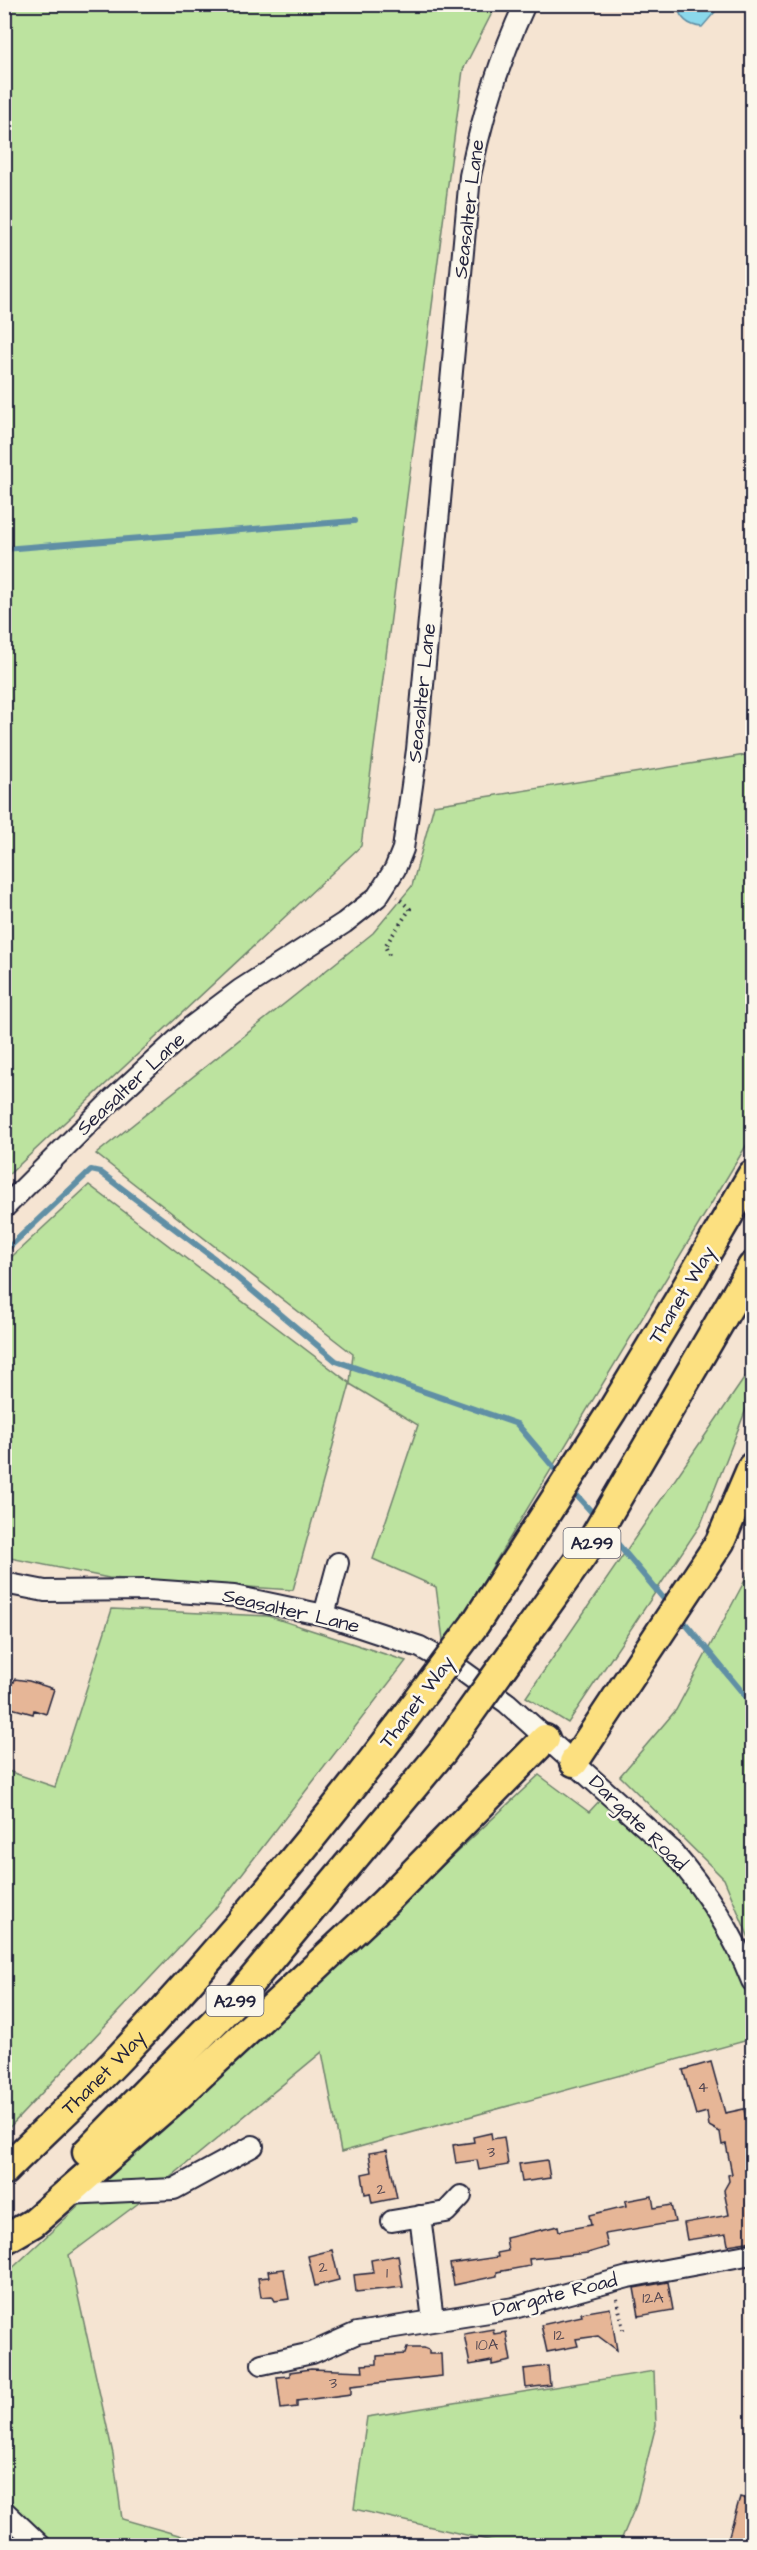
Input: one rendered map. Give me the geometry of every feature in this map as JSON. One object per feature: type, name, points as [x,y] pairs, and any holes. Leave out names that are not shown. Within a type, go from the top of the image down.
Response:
[{"type":"highway","name":"Thanet Way","points":[[4,2170],[119,2058],[196,1975],[287,1870],[399,1725],[475,1624],[612,1411],[753,1175]]},
{"type":"highway","name":"A299","points":[[4,2228],[87,2152],[234,2002],[442,1752],[591,1543],[753,1267]]},
{"type":"highway","points":[[574,1762],[720,1542],[753,1467]]},
{"type":"highway","points":[[4,2240],[33,2223],[178,2096],[383,1904],[545,1739]]},
{"type":"street","name":"Seasalter Lane","points":[[4,1208],[113,1099],[191,1027],[240,990],[368,906],[386,887],[403,849],[416,760],[470,176],[489,92],[503,52],[525,4]]},
{"type":"street","points":[[324,1615],[338,1563]]},
{"type":"street","name":"Seasalter Lane","points":[[4,1583],[64,1592],[199,1592],[269,1602],[324,1615],[420,1647],[460,1669],[507,1703],[545,1739]]},
{"type":"street","name":"Dargate Road","points":[[545,1739],[574,1762],[670,1849],[687,1869],[723,1921],[753,1981]]},
{"type":"street","points":[[66,2194],[174,2189],[253,2146]]},
{"type":"street","points":[[392,2221],[446,2212],[461,2196]]},
{"type":"street","points":[[420,2216],[434,2320]]},
{"type":"street","name":"Dargate Road","points":[[262,2364],[312,2353],[357,2333],[514,2308],[614,2281],[753,2254]]},
{"type":"street","points":[[4,2511],[41,2546]]},
{"type":"path","points":[[386,887],[410,909],[385,946],[389,955]]},
{"type":"path","points":[[614,2281],[624,2334]]},
{"type":"green space","points":[[5,4],[496,5],[463,70],[361,846],[5,1178]]},
{"type":"green space","points":[[752,754],[752,1136],[444,1647],[436,1587],[373,1559],[418,1425],[350,1384],[293,1590],[109,1578],[5,1557],[5,1263],[89,1185],[350,1383],[353,1354],[96,1154],[373,933],[412,886],[434,805]]},
{"type":"green space","points":[[752,1367],[752,1394],[701,1524],[568,1723],[526,1697]]},
{"type":"green space","points":[[752,1567],[752,1945],[724,1879],[620,1776],[676,1710]]},
{"type":"green space","points":[[112,1609],[268,1616],[406,1661],[214,1910],[5,2132],[5,1770],[55,1787]]},
{"type":"green space","points":[[539,1775],[589,1812],[601,1799],[679,1876],[722,1935],[738,1968],[748,2002],[752,2039],[341,2152],[322,2052],[144,2199],[69,2255],[113,2454],[122,2519],[189,2538],[197,2545],[5,2545],[5,2275]]},
{"type":"green space","points":[[654,2371],[656,2425],[636,2505],[619,2545],[509,2545],[354,2509],[367,2417]]},
{"type":"water","points":[[677,4],[721,5],[702,27],[685,21]]},
{"type":"building","points":[[4,1679],[14,1682],[15,1679],[29,1681],[54,1689],[46,1714],[34,1710],[33,1714],[4,1706]]},
{"type":"building","points":[[711,2062],[725,2113],[744,2109],[753,2181],[753,2241],[728,2245],[726,2234],[687,2240],[684,2223],[729,2215],[724,2190],[729,2181],[728,2175],[732,2174],[726,2144],[722,2145],[720,2132],[709,2126],[707,2112],[696,2115],[683,2070]]},
{"type":"building","points":[[491,2133],[492,2139],[504,2137],[508,2165],[479,2170],[477,2160],[456,2163],[453,2145],[474,2142],[473,2137]]},
{"type":"building","points":[[387,2150],[397,2198],[372,2203],[370,2193],[365,2194],[362,2174],[372,2172],[369,2153]]},
{"type":"building","points":[[547,2160],[550,2178],[522,2182],[519,2164]]},
{"type":"building","points":[[652,2196],[654,2208],[671,2205],[675,2222],[605,2234],[608,2247],[588,2253],[529,2259],[530,2266],[497,2272],[497,2276],[454,2285],[450,2264],[498,2257],[497,2253],[508,2251],[506,2238],[558,2226],[559,2231],[591,2225],[589,2215],[626,2206],[625,2201]]},
{"type":"building","points":[[332,2250],[339,2280],[315,2286],[308,2256]]},
{"type":"building","points":[[398,2255],[403,2287],[356,2292],[354,2275],[373,2273],[371,2260]]},
{"type":"building","points":[[284,2269],[289,2299],[275,2301],[272,2296],[261,2297],[258,2278],[269,2277],[268,2271]]},
{"type":"building","points":[[668,2282],[673,2310],[639,2316],[634,2288]]},
{"type":"building","points":[[610,2308],[617,2350],[598,2336],[576,2339],[578,2346],[547,2352],[541,2325],[582,2316],[581,2313]]},
{"type":"building","points":[[493,2329],[494,2334],[506,2332],[511,2361],[492,2365],[492,2361],[470,2365],[464,2334]]},
{"type":"building","points":[[407,2348],[424,2348],[429,2350],[429,2354],[441,2354],[442,2376],[351,2386],[351,2394],[297,2401],[297,2407],[281,2409],[277,2377],[290,2376],[290,2372],[311,2369],[363,2371],[362,2365],[377,2364],[377,2356],[405,2354]]},
{"type":"building","points":[[548,2366],[550,2385],[526,2388],[524,2369]]},
{"type":"building","points":[[740,2497],[753,2501],[753,2546],[726,2546]]},
{"type":"waterway","points":[[4,549],[354,521]]},
{"type":"waterway","points":[[4,1252],[91,1170],[100,1172],[215,1259],[336,1361],[517,1424],[561,1476]]},
{"type":"waterway","points":[[571,1489],[596,1517]]},
{"type":"waterway","points":[[606,1530],[669,1605]]},
{"type":"waterway","points":[[680,1617],[752,1704]]}]
